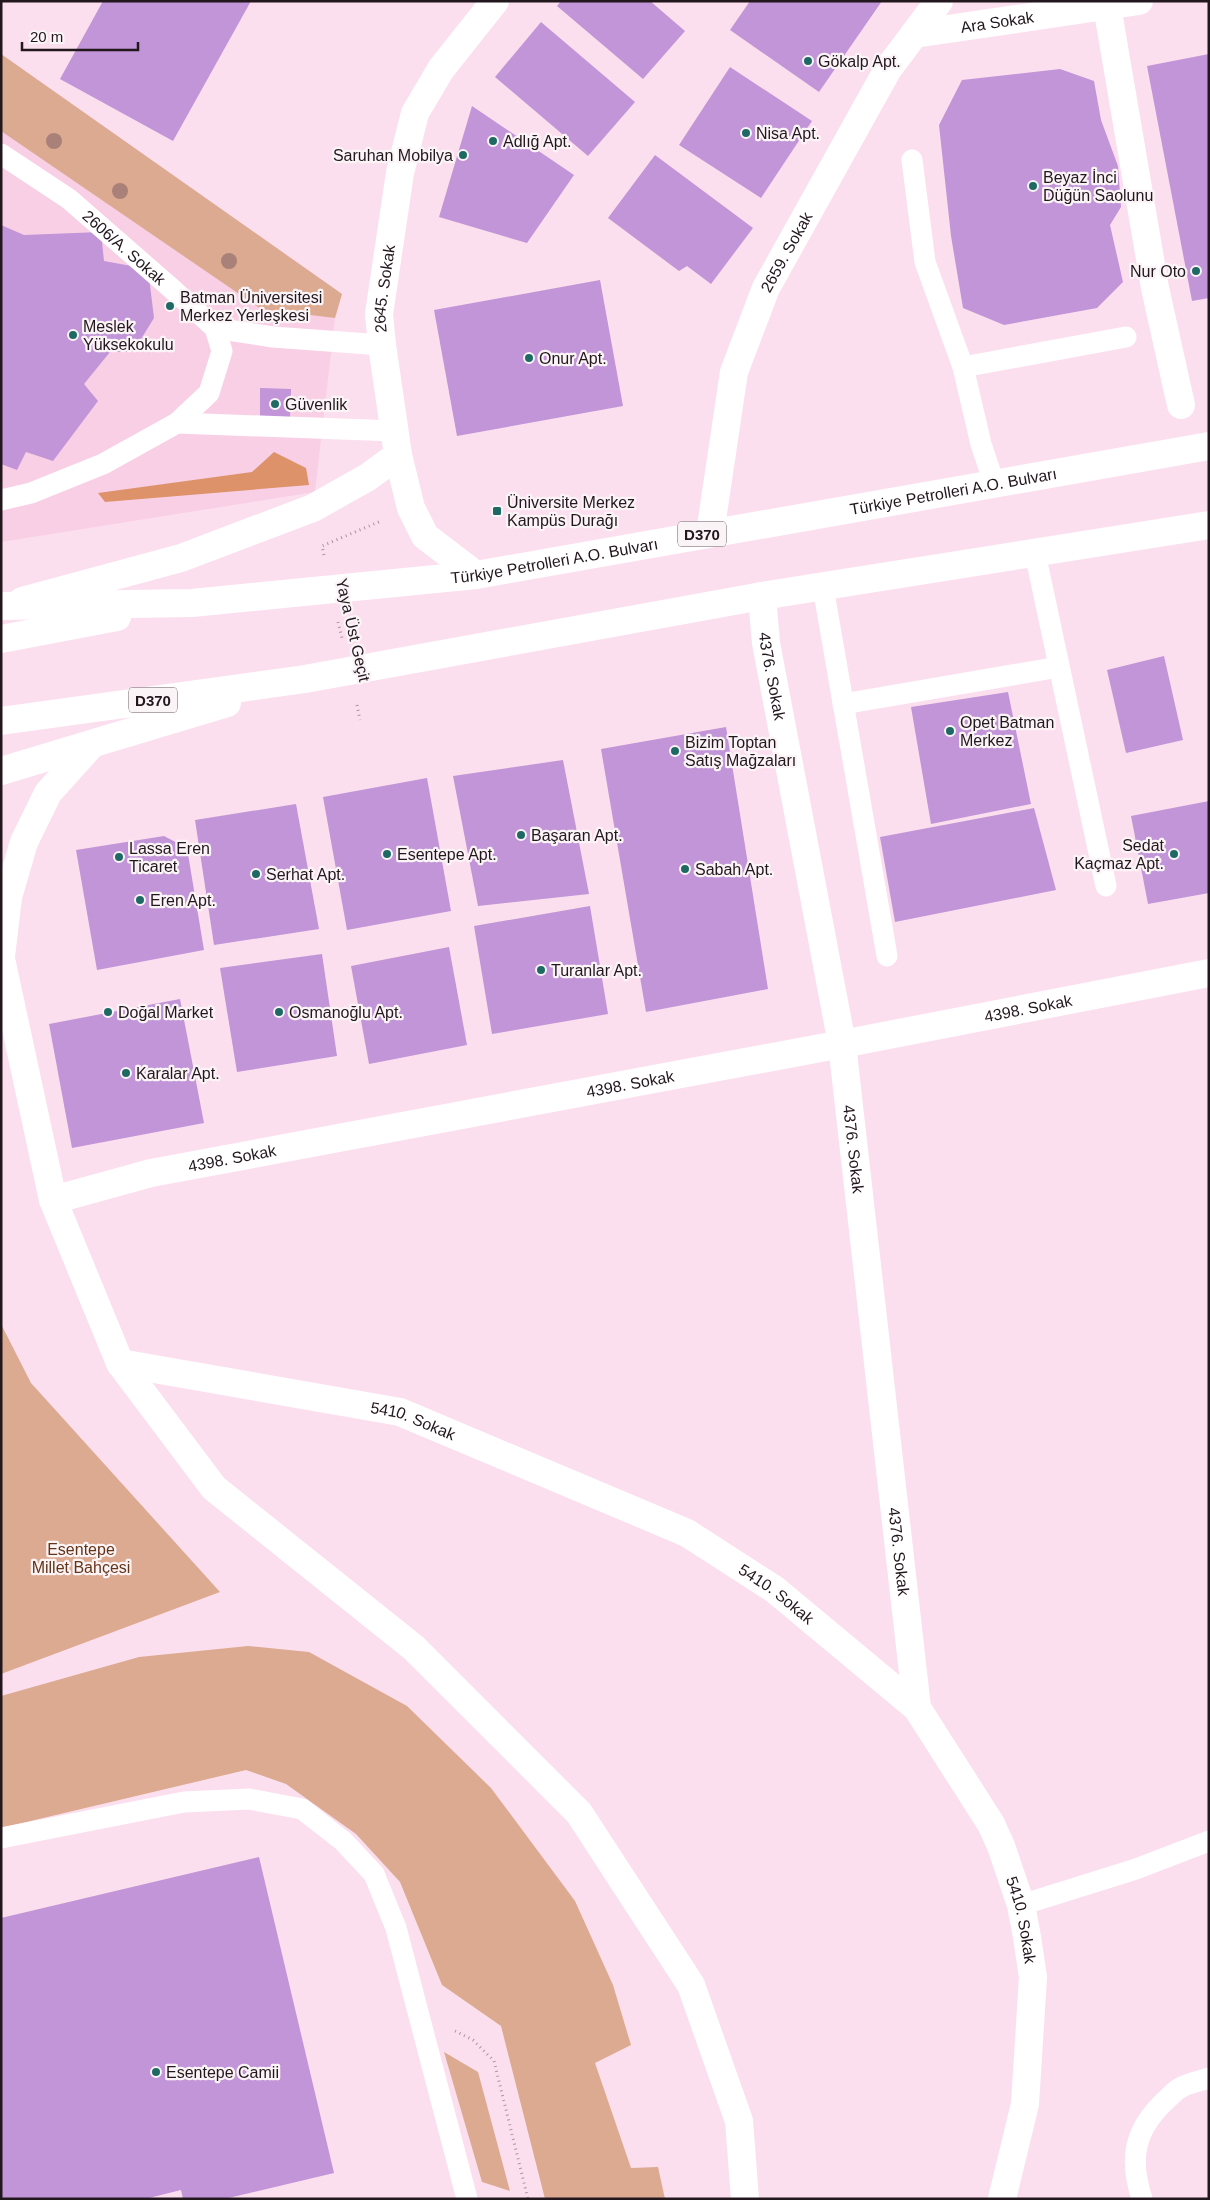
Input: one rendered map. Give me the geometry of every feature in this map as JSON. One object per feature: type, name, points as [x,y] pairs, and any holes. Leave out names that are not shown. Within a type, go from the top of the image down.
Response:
[{"type":"main road","name":"2645. Sokak","points":[[476,575],[425,536],[411,508],[396,443],[379,314],[400,174],[415,113],[441,69],[495,1]]},
{"type":"main road","name":"Ara Sokak","points":[[914,34],[1139,1]]},
{"type":"main road","name":"2659. Sokak","points":[[710,533],[734,372],[766,288],[888,69],[934,3]]},
{"type":"main road","points":[[1107,6],[1155,288],[1181,405]]},
{"type":"main road","points":[[2,606],[181,558],[304,512],[368,477],[396,443]]},
{"type":"main road","name":"Türkiye Petrolleri A.O. Bulvarı","points":[[2,606],[192,603],[476,575],[1209,446]]},
{"type":"main road","name":"D370","points":[[1,721],[305,679],[762,596],[1209,525]]},
{"type":"main road","name":"4376. Sokak","points":[[762,596],[766,643],[842,1044],[917,1708]]},
{"type":"main road","name":"Türkiye Petrolleri A.O. Bulvarı","points":[[1,639],[192,603]]},
{"type":"main road","points":[[1,771],[305,679]]},
{"type":"main road","points":[[92,744],[48,792],[24,842],[8,897],[1,957],[53,1200],[120,1363],[214,1488],[414,1648],[579,1813],[691,1985],[739,2121],[745,2199]]},
{"type":"main road","name":"4398. Sokak","points":[[53,1200],[151,1173],[842,1044],[1209,973]]},
{"type":"main road","name":"5410. Sokak","points":[[120,1363],[400,1412],[687,1533],[774,1588],[917,1708],[991,1824],[1001,1846],[1021,1905],[1032,1976],[1025,2104],[1002,2199]]},
{"type":"lane","name":"2606/A. Sokak","points":[[1,154],[69,199],[215,328]]},
{"type":"lane","points":[[912,160],[925,262],[963,367],[981,444],[994,483]]},
{"type":"lane","points":[[1,500],[31,493],[103,464],[177,423],[209,393],[222,350],[215,328],[273,337],[382,345]]},
{"type":"lane","points":[[963,367],[1126,337]]},
{"type":"lane","points":[[177,423],[396,443]]},
{"type":"lane","points":[[1035,553],[1106,886]]},
{"type":"lane","points":[[822,587],[887,956]]},
{"type":"lane","points":[[843,704],[1059,667]]},
{"type":"lane","points":[[1,1838],[184,1802],[249,1799],[302,1809],[343,1841],[374,1874],[396,1928],[467,2199]]},
{"type":"lane","points":[[1021,1905],[1209,1842]]},
{"type":"lane","points":[[1142,2199],[1138,2186],[1134,2155],[1144,2125],[1160,2106],[1180,2088],[1209,2078]]},
{"type":"path","points":[[324,556],[322,546],[411,508]]},
{"type":"path","name":"Yaya Üst Geçit","points":[[337,614],[343,643]]},
{"type":"path","name":"Yaya Üst Geçit","points":[[356,701],[360,720]]},
{"type":"path","points":[[419,2011],[473,2040],[494,2061],[527,2199]]},
{"type":"shaded area","name":"Batman Üniversitesi Merkez Yerleşkesi","points":[[1,54],[342,294],[335,318],[315,492],[1,542]]},
{"type":"shaded area","points":[[274,452],[306,468],[309,485],[105,502],[98,493],[252,472]]},
{"type":"green space","points":[[1,54],[342,294],[335,318],[261,309],[1,131]]},
{"type":"green space","name":"Esentepe Millet Bahçesi","points":[[1,1324],[31,1383],[220,1592],[1,1674]]},
{"type":"green space","points":[[248,1646],[309,1652],[407,1706],[491,1788],[575,1901],[613,1985],[631,2045],[595,2063],[631,2168],[658,2167],[665,2199],[545,2199],[501,2026],[442,1985],[400,1882],[356,1834],[286,1784],[246,1770],[1,1828],[1,1696],[139,1657]]},
{"type":"green space","points":[[444,2052],[478,2072],[510,2191],[482,2182]]},
{"type":"building","points":[[103,1],[251,1],[173,141],[60,79]]},
{"type":"building","points":[[561,1],[650,1],[685,31],[643,79],[557,6]]},
{"type":"building","name":"Gökalp Apt.","points":[[750,1],[882,1],[819,92],[730,30]]},
{"type":"building","points":[[541,22],[635,102],[588,156],[495,77]]},
{"type":"building","points":[[1209,54],[1209,298],[1192,301],[1147,66]]},
{"type":"building","name":"Nisa Apt.","points":[[730,67],[812,121],[761,198],[679,145]]},
{"type":"building","name":"Beyaz İnci Düğün Saolunu","points":[[1060,69],[1094,81],[1101,120],[1118,166],[1121,207],[1110,225],[1123,282],[1097,308],[1004,325],[963,308],[951,236],[939,125],[962,80]]},
{"type":"building","name":"Adlığ Apt.","points":[[472,106],[574,175],[527,243],[439,217]]},
{"type":"building","points":[[655,155],[753,228],[711,284],[687,266],[679,271],[608,218]]},
{"type":"building","name":"Meslek Yüksekokulu","points":[[1,225],[24,235],[101,232],[104,261],[148,269],[154,318],[133,352],[110,352],[84,384],[98,401],[53,461],[26,452],[17,470],[1,464]]},
{"type":"building","name":"Onur Apt.","points":[[600,280],[623,406],[457,436],[434,310]]},
{"type":"building","name":"Güvenlik","points":[[260,388],[291,389],[290,419],[260,419]]},
{"type":"building","points":[[1164,656],[1183,740],[1126,753],[1107,670]]},
{"type":"building","points":[[1008,692],[1031,804],[931,824],[911,707]]},
{"type":"building","name":"Sabah Apt.","points":[[726,727],[768,989],[646,1012],[601,749]]},
{"type":"building","name":"Başaran Apt.","points":[[563,760],[589,894],[478,906],[453,776]]},
{"type":"building","name":"Esentepe Apt.","points":[[427,778],[451,911],[347,930],[323,797]]},
{"type":"building","name":"Sedat Kaçmaz Apt.","points":[[1209,801],[1209,893],[1148,904],[1131,816]]},
{"type":"building","name":"Serhat Apt.","points":[[296,804],[319,929],[214,945],[195,820]]},
{"type":"building","points":[[1034,808],[1056,890],[895,922],[880,837]]},
{"type":"building","name":"Eren Apt.","points":[[164,836],[187,848],[204,950],[97,970],[76,850]]},
{"type":"building","name":"Turanlar Apt.","points":[[590,906],[608,1014],[492,1034],[474,926]]},
{"type":"building","points":[[449,947],[467,1045],[369,1064],[351,966]]},
{"type":"building","name":"Osmanoğlu Apt.","points":[[322,954],[337,1056],[237,1072],[220,968]]},
{"type":"building","name":"Karalar Apt.","points":[[180,999],[204,1123],[72,1148],[49,1024]]},
{"type":"building","name":"Esentepe Camii","points":[[259,1857],[334,2173],[224,2199],[183,2199],[181,2190],[145,2199],[1,2199],[1,1918]]},
{"type":"place","name":"Gökalp Apt.","points":[[808,61]]},
{"type":"place","name":"Nisa Apt.","points":[[746,133]]},
{"type":"place","name":"Adlığ Apt.","points":[[493,141]]},
{"type":"place","name":"Saruhan Mobilya","points":[[463,155]]},
{"type":"place","name":"Beyaz İnci Düğün Saolunu","points":[[1033,186]]},
{"type":"place","name":"Nur Oto","points":[[1196,271]]},
{"type":"place","name":"Batman Üniversitesi Merkez Yerleşkesi","points":[[170,306]]},
{"type":"place","name":"Meslek Yüksekokulu","points":[[73,335]]},
{"type":"place","name":"Onur Apt.","points":[[529,358]]},
{"type":"place","name":"Güvenlik","points":[[275,404]]},
{"type":"place","name":"Üniversite Merkez Kampüs Durağı","points":[[497,511]]},
{"type":"place","name":"Opet Batman Merkez","points":[[950,731]]},
{"type":"place","name":"Bizim Toptan Satış Mağzaları","points":[[675,751]]},
{"type":"place","name":"Başaran Apt.","points":[[521,835]]},
{"type":"place","name":"Esentepe Apt.","points":[[387,854]]},
{"type":"place","name":"Sedat Kaçmaz Apt.","points":[[1174,854]]},
{"type":"place","name":"Lassa Eren Ticaret","points":[[119,857]]},
{"type":"place","name":"Sabah Apt.","points":[[685,869]]},
{"type":"place","name":"Serhat Apt.","points":[[256,874]]},
{"type":"place","name":"Eren Apt.","points":[[140,900]]},
{"type":"place","name":"Turanlar Apt.","points":[[541,970]]},
{"type":"place","name":"Doğal Market","points":[[108,1012]]},
{"type":"place","name":"Osmanoğlu Apt.","points":[[279,1012]]},
{"type":"place","name":"Karalar Apt.","points":[[126,1073]]},
{"type":"place","name":"Esentepe Camii","points":[[156,2072]]}]
